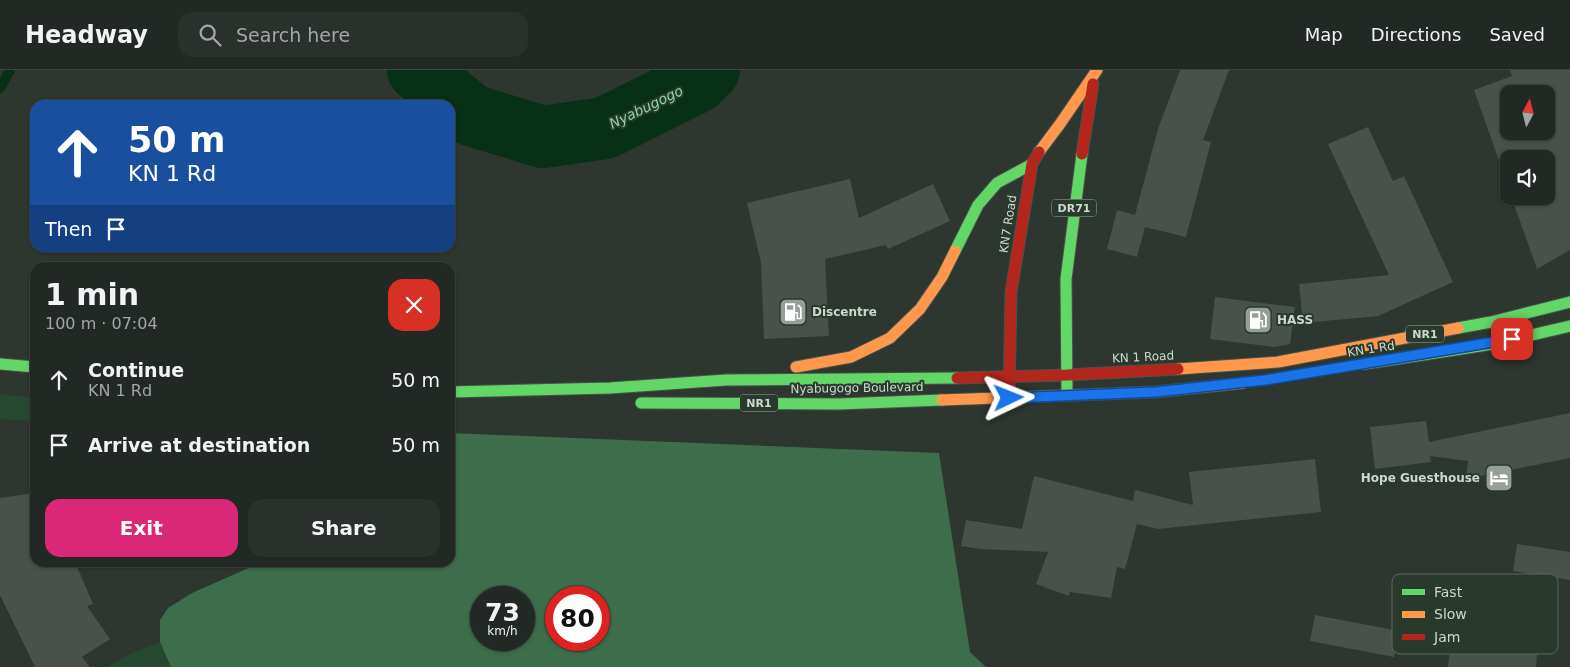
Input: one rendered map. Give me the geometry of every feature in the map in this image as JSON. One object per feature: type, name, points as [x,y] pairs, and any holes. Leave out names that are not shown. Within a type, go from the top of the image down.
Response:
[{"type":"main road","name":"KN7 Road","points":[[1009,398],[1011,292],[1032,164],[1041,147],[1096,73]]},
{"type":"main road","name":"KN7 Road","points":[[1067,396],[1066,279],[1078,176],[1096,73]]},
{"type":"main road","points":[[726,380],[851,357],[890,338],[920,309],[942,277],[978,205],[997,183],[1021,172],[1032,164]]},
{"type":"main road","name":"KN 1 Rd","points":[[1278,362],[1491,322],[1570,302]]},
{"type":"main road","name":"KN 1 Rd","points":[[1350,367],[1493,344],[1570,326]]},
{"type":"main road","name":"KN 1 Road","points":[[1009,375],[1067,375],[1278,362]]},
{"type":"main road","points":[[0,364],[30,367]]},
{"type":"main road","name":"Nyabugogo Boulevard","points":[[455,393],[610,388],[726,380],[910,379],[1009,375]]},
{"type":"main road","name":"Nyabugogo Boulevard","points":[[634,402],[838,404],[1155,392],[1256,382]]},
{"type":"main road","name":"Nyabugogo Boulevard","points":[[455,393],[585,400]]},
{"type":"green space","points":[[0,394],[30,397],[30,421],[0,419]]},
{"type":"green space","points":[[455,433],[939,453],[970,652],[986,667],[171,667],[160,642],[160,620],[168,608],[192,593],[251,567],[455,567]]},
{"type":"green space","points":[[160,642],[171,667],[106,667],[134,652]]},
{"type":"building","points":[[1180,70],[1229,70],[1203,140],[1211,142],[1186,237],[1145,227],[1137,257],[1107,249],[1117,210],[1135,215],[1158,129]]},
{"type":"building","points":[[1510,70],[1570,70],[1570,250],[1537,269],[1514,205],[1555,205],[1555,150],[1500,150],[1500,164],[1474,90],[1512,76]]},
{"type":"building","points":[[1368,127],[1393,181],[1404,176],[1453,282],[1378,316],[1303,323],[1299,284],[1389,275],[1328,144]]},
{"type":"building","points":[[850,179],[859,218],[933,184],[950,221],[888,249],[886,245],[825,259],[829,336],[764,339],[761,263],[747,203]]},
{"type":"building","points":[[1215,297],[1295,307],[1290,344],[1274,347],[1210,339]]},
{"type":"building","points":[[1570,413],[1570,458],[1466,479],[1468,461],[1430,456],[1431,462],[1375,469],[1370,427],[1426,421],[1429,442]]},
{"type":"building","points":[[1315,459],[1321,512],[1158,529],[1137,524],[1125,569],[1117,567],[1111,598],[1070,592],[1069,596],[1036,584],[1048,552],[980,549],[961,546],[966,520],[1022,529],[1034,476],[1133,501],[1135,490],[1193,505],[1189,472]]},
{"type":"building","points":[[30,494],[30,567],[77,567],[93,604],[87,606],[110,639],[82,657],[90,667],[35,667],[0,595],[0,498]]},
{"type":"building","points":[[1517,544],[1570,552],[1570,580],[1558,578],[1558,574],[1532,574],[1513,571]]},
{"type":"building","points":[[1315,615],[1392,630],[1392,654],[1395,654],[1394,657],[1310,641]]},
{"type":"building","points":[[1449,654],[1537,654],[1536,667],[1448,667]]},
{"type":"waterway","points":[[0,88],[10,70]]},
{"type":"waterway","name":"Nyabugogo","points":[[418,70],[453,100]]},
{"type":"waterway","name":"Nyabugogo","points":[[455,101],[471,115],[543,137],[605,128],[697,82],[709,70]]},
{"type":"traffic: fast","points":[[1067,395],[1066,279],[1082,154]]},
{"type":"traffic: fast","points":[[955,251],[978,205],[997,183],[1032,164]]},
{"type":"traffic: fast","points":[[1458,328],[1491,322],[1570,302]]},
{"type":"traffic: fast","points":[[1364,364],[1493,344],[1570,326]]},
{"type":"traffic: fast","points":[[0,364],[30,367]]},
{"type":"traffic: fast","points":[[455,392],[610,388],[726,380],[957,378]]},
{"type":"traffic: fast","points":[[641,403],[839,404],[942,400]]},
{"type":"traffic: slow","points":[[1039,152],[1097,70]]},
{"type":"traffic: slow","points":[[796,367],[851,357],[890,338],[920,309],[942,277],[955,251]]},
{"type":"traffic: slow","points":[[1178,369],[1278,362],[1458,328]]},
{"type":"traffic: slow","points":[[942,400],[1155,392],[1243,383]]},
{"type":"traffic: jam","points":[[1082,154],[1093,84]]},
{"type":"traffic: jam","points":[[1009,398],[1011,292],[1032,164],[1039,152]]},
{"type":"traffic: jam","points":[[957,378],[1178,369]]},
{"type":"place","name":"Discentre","points":[[793,312]]},
{"type":"place","name":"HASS","points":[[1258,320]]},
{"type":"place","name":"Hope Guesthouse","points":[[1499,478]]},
{"type":"route","points":[[1009,398],[1155,392],[1265,380],[1493,344],[1512,339]]}]
